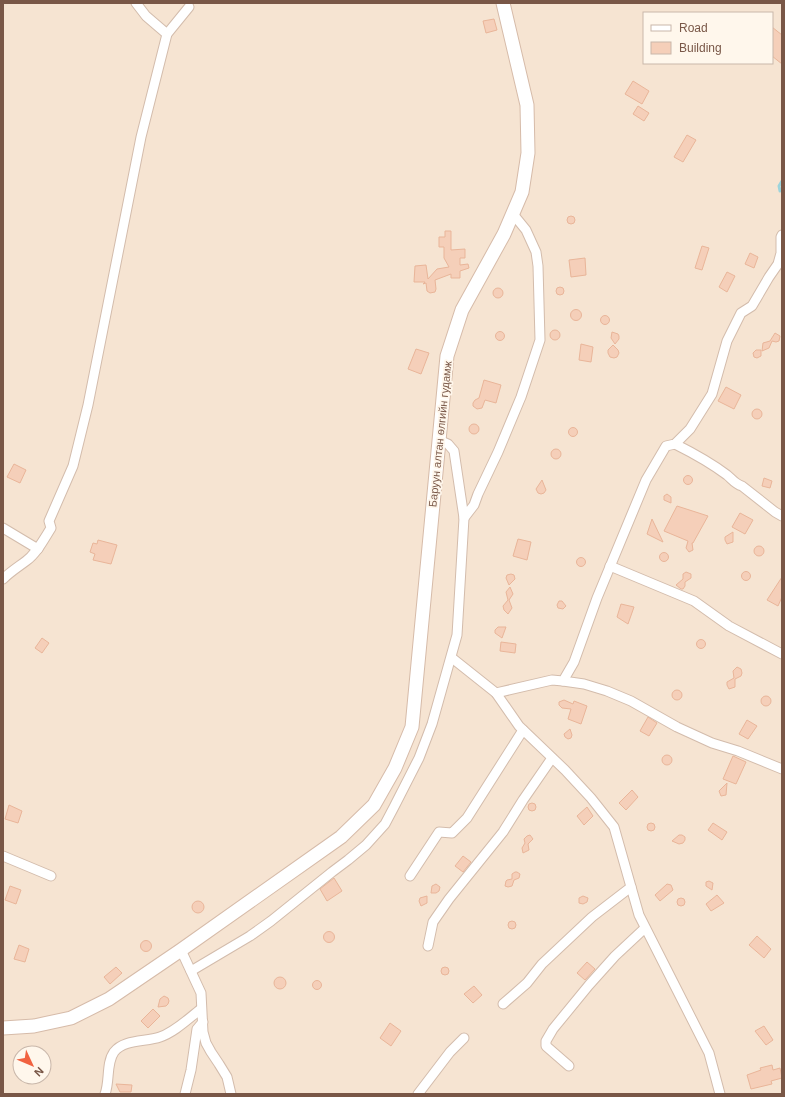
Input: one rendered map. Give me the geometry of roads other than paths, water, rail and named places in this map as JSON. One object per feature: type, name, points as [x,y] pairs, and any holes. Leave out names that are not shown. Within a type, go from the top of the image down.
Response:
[{"type":"main road","name":"Баруун алтан өлгийн гудамж","points":[[3,1028],[34,1026],[71,1018],[109,999],[341,837],[374,805],[395,768],[412,727],[447,356],[460,316],[504,234],[522,192],[528,153],[527,105],[503,3]]},
{"type":"street","points":[[136,3],[146,16],[167,34]]},
{"type":"street","points":[[3,579],[11,571],[27,561],[38,549],[51,528],[49,521],[73,466],[90,398],[141,137],[167,34],[189,7]]},
{"type":"street","points":[[464,518],[474,505],[521,397],[540,340],[538,266],[536,252],[526,230],[513,214]]},
{"type":"street","points":[[563,680],[574,662],[610,566],[646,480],[666,446],[675,444],[690,429],[712,394],[728,341],[741,313],[752,306],[778,264],[781,253],[782,235]]},
{"type":"street","points":[[191,971],[250,936],[362,849],[385,824],[419,758],[432,724],[452,658],[457,635],[464,518],[454,451],[448,444],[439,440]]},
{"type":"street","points":[[675,444],[692,452],[728,476],[736,484],[742,486],[782,516]]},
{"type":"street","points":[[3,528],[38,549]]},
{"type":"street","points":[[610,566],[694,602],[729,626],[782,654]]},
{"type":"street","points":[[452,658],[496,693],[519,726],[591,798],[614,827],[639,915],[709,1053],[720,1094]]},
{"type":"street","points":[[496,693],[552,680],[563,680],[584,684],[613,693],[631,701],[684,730],[712,743],[738,751],[782,769]]},
{"type":"street","points":[[410,876],[438,832],[452,833],[467,818],[523,730]]},
{"type":"street","points":[[428,946],[433,922],[503,832],[552,758]]},
{"type":"street","points":[[3,856],[51,876]]},
{"type":"street","points":[[503,1004],[527,983],[542,964],[592,917],[631,887]]},
{"type":"street","points":[[569,1066],[546,1046],[546,1041],[549,1035],[584,991],[615,956],[645,928]]},
{"type":"street","points":[[181,950],[201,993],[202,1022],[206,1043],[227,1077],[231,1094]]},
{"type":"street","points":[[105,1094],[112,1056],[118,1048],[124,1045],[160,1037],[168,1033],[201,1009]]},
{"type":"street","points":[[185,1094],[192,1070],[197,1029],[202,1022]]},
{"type":"street","points":[[418,1094],[450,1052],[464,1038]]},
{"type":"waterway","points":[[780,191],[779,186],[782,181]]}]
